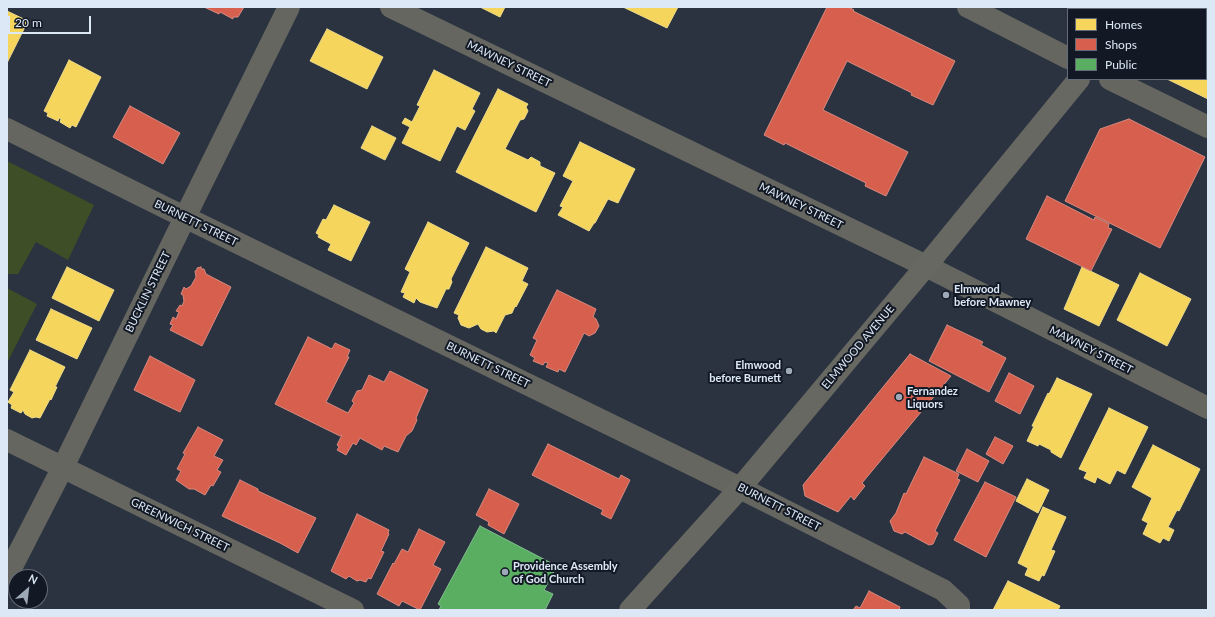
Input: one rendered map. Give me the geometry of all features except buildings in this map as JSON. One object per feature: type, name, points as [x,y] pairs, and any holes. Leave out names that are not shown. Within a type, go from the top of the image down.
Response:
[{"type":"main road","name":"ELMWOOD AVENUE","points":[[630,610],[740,488],[926,266],[1078,80]]},
{"type":"street","name":"BUCKLIN STREET","points":[[7,576],[63,467],[184,217],[289,7]]},
{"type":"street","name":"MAWNEY STREET","points":[[392,7],[926,266],[1208,408]]},
{"type":"street","points":[[968,7],[1067,57]]},
{"type":"street","points":[[1112,80],[1208,127]]},
{"type":"street","name":"BURNETT STREET","points":[[7,129],[740,488],[943,590],[959,605],[960,610]]},
{"type":"street","name":"GREENWICH STREET","points":[[7,440],[353,610]]},
{"type":"green space","points":[[7,161],[94,205],[68,260],[36,242],[18,274],[7,274]]},
{"type":"green space","points":[[7,288],[37,304],[7,363]]},
{"type":"place","name":"Elmwood before Mawney","points":[[946,295]]},
{"type":"place","name":"Elmwood before Burnett","points":[[789,371]]},
{"type":"place","name":"Fernandez Liquors","points":[[899,397]]},
{"type":"place","name":"Providence Assembly of God Church","points":[[505,572]]}]
